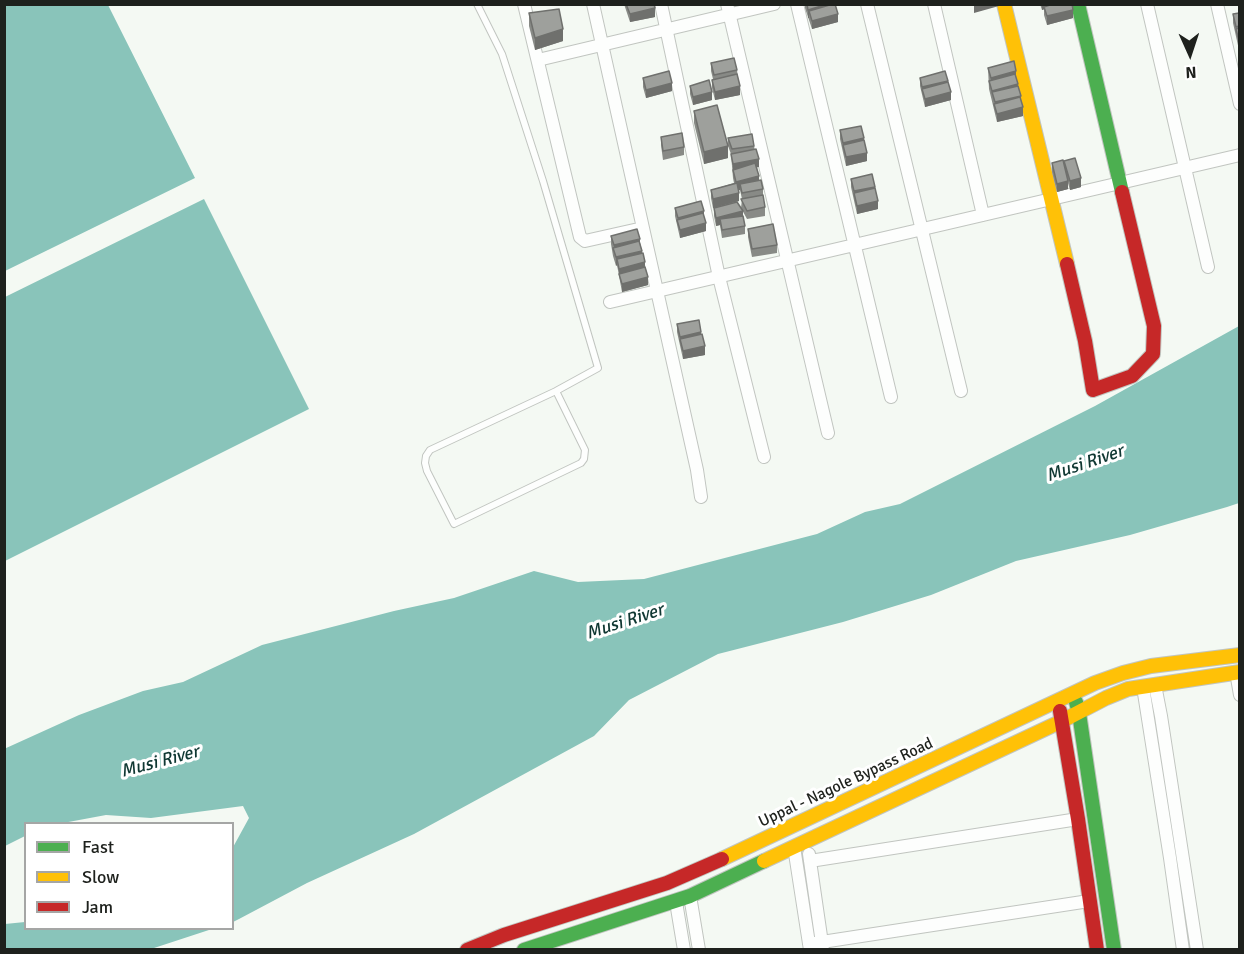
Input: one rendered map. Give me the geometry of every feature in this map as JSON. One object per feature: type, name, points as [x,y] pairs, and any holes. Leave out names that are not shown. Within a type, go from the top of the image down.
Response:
[{"type":"street","points":[[524,4],[580,237],[585,241],[643,228]]},
{"type":"street","points":[[593,4],[697,470],[701,497]]},
{"type":"street","points":[[661,4],[719,277],[764,457]]},
{"type":"street","points":[[538,60],[667,30],[728,10],[774,4]]},
{"type":"street","points":[[797,4],[891,396]]},
{"type":"street","points":[[867,4],[961,391]]},
{"type":"street","points":[[934,4],[983,215]]},
{"type":"street","points":[[1005,4],[1085,341],[1093,390],[1132,376],[1153,354],[1154,326],[1078,4]]},
{"type":"street","points":[[1147,4],[1208,267]]},
{"type":"street","points":[[1217,4],[1239,105]]},
{"type":"street","points":[[728,10],[828,433]]},
{"type":"street","points":[[610,302],[1239,155]]},
{"type":"street","name":"Uppal - Nagole Bypass Road","points":[[467,950],[504,935],[667,883],[701,869],[1095,683],[1152,666],[1239,655]]},
{"type":"street","points":[[524,950],[690,896],[1128,689],[1238,672],[1239,695]]},
{"type":"street","points":[[1149,686],[1183,950]]},
{"type":"street","points":[[1149,686],[1161,716],[1197,950]]},
{"type":"street","points":[[1073,694],[1079,713],[1114,950]]},
{"type":"street","points":[[1057,702],[1078,819],[1097,950]]},
{"type":"street","points":[[810,861],[1078,819]]},
{"type":"street","points":[[800,844],[810,861],[816,946]]},
{"type":"street","points":[[800,844],[816,946]]},
{"type":"street","points":[[690,896],[699,950]]},
{"type":"street","points":[[816,946],[1089,901]]},
{"type":"street","points":[[676,902],[684,950]]},
{"type":"lane","points":[[477,4],[502,54],[543,181],[598,368],[556,391],[430,450],[426,456],[427,471],[454,524],[581,463],[585,450],[556,391]]},
{"type":"water","points":[[5,4],[108,5],[195,178],[5,271]]},
{"type":"water","points":[[204,199],[309,409],[5,561],[5,297]]},
{"type":"water","name":"Musi River","points":[[1239,326],[1239,503],[1130,535],[1016,561],[931,595],[843,622],[718,654],[629,700],[594,736],[414,834],[307,883],[234,921],[234,845],[249,818],[243,806],[151,818],[106,815],[68,822],[24,822],[24,836],[5,846],[4,749],[79,715],[143,691],[183,682],[262,645],[454,598],[534,571],[578,582],[644,579],[817,534],[865,512],[900,504],[1095,406]]},
{"type":"water","points":[[24,922],[24,930],[209,930],[151,949],[5,949],[5,924]]},
{"type":"building","points":[[626,4],[654,4],[655,8],[630,14]]},
{"type":"building","points":[[807,4],[828,4],[808,10]]},
{"type":"building","points":[[833,4],[838,14],[812,21],[809,11]]},
{"type":"building","points":[[1053,4],[1072,4],[1073,10],[1047,16],[1044,7]]},
{"type":"building","points":[[559,9],[563,29],[535,38],[529,13]]},
{"type":"building","points":[[1239,13],[1239,26],[1236,27],[1233,14]]},
{"type":"building","points":[[734,58],[737,70],[714,75],[711,63]]},
{"type":"building","points":[[1014,61],[1016,71],[991,78],[988,68]]},
{"type":"building","points":[[669,71],[672,83],[646,90],[643,78]]},
{"type":"building","points":[[945,71],[948,81],[922,87],[920,78]]},
{"type":"building","points":[[737,74],[740,86],[715,92],[712,80]]},
{"type":"building","points":[[1015,74],[1018,84],[992,91],[989,81]]},
{"type":"building","points":[[709,80],[712,92],[693,97],[690,86]]},
{"type":"building","points":[[948,82],[951,92],[925,99],[922,89]]},
{"type":"building","points":[[1018,86],[1021,96],[995,102],[992,92]]},
{"type":"building","points":[[1020,97],[1023,107],[997,114],[994,104]]},
{"type":"building","points":[[717,105],[728,146],[704,152],[694,111]]},
{"type":"building","points":[[861,126],[864,138],[843,143],[840,130]]},
{"type":"building","points":[[682,133],[684,147],[663,151],[661,137]]},
{"type":"building","points":[[752,134],[754,146],[732,149],[728,138]]},
{"type":"building","points":[[864,140],[867,153],[846,157],[843,145]]},
{"type":"building","points":[[756,149],[759,159],[733,164],[731,154]]},
{"type":"building","points":[[1075,158],[1081,178],[1070,181],[1064,161]]},
{"type":"building","points":[[1063,160],[1068,181],[1057,184],[1052,163]]},
{"type":"building","points":[[755,163],[759,176],[736,182],[733,170]]},
{"type":"building","points":[[872,174],[875,187],[854,191],[851,179]]},
{"type":"building","points":[[761,180],[763,189],[742,193],[740,184]]},
{"type":"building","points":[[737,183],[739,193],[713,199],[711,190]]},
{"type":"building","points":[[875,188],[878,201],[857,206],[854,193]]},
{"type":"building","points":[[763,195],[765,207],[747,211],[741,199]]},
{"type":"building","points":[[701,201],[704,211],[678,218],[675,208]]},
{"type":"building","points":[[737,202],[743,211],[716,218],[714,208]]},
{"type":"building","points":[[703,213],[706,223],[680,230],[677,220]]},
{"type":"building","points":[[743,216],[745,226],[722,230],[720,219]]},
{"type":"building","points":[[773,224],[777,245],[752,249],[748,229]]},
{"type":"building","points":[[637,229],[640,239],[614,245],[611,236]]},
{"type":"building","points":[[639,241],[642,251],[616,257],[613,248]]},
{"type":"building","points":[[643,253],[645,262],[619,269],[617,259]]},
{"type":"building","points":[[645,267],[648,277],[622,284],[619,274]]},
{"type":"building","points":[[699,320],[701,332],[680,337],[677,324]]},
{"type":"building","points":[[702,334],[705,346],[683,351],[680,339]]},
{"type":"traffic: fast","points":[[1078,4],[1122,192]]},
{"type":"traffic: fast","points":[[1076,702],[1114,950]]},
{"type":"traffic: fast","points":[[524,950],[690,896],[764,861]]},
{"type":"traffic: slow","points":[[1004,4],[1067,264]]},
{"type":"traffic: slow","points":[[722,859],[1095,683],[1151,666],[1240,655]]},
{"type":"traffic: slow","points":[[764,861],[1128,689],[1240,672]]},
{"type":"traffic: jam","points":[[1067,264],[1085,341],[1093,390],[1132,376],[1153,354],[1154,326],[1122,192]]},
{"type":"traffic: jam","points":[[1060,711],[1097,950]]},
{"type":"traffic: jam","points":[[467,950],[504,935],[667,883],[722,859]]}]
